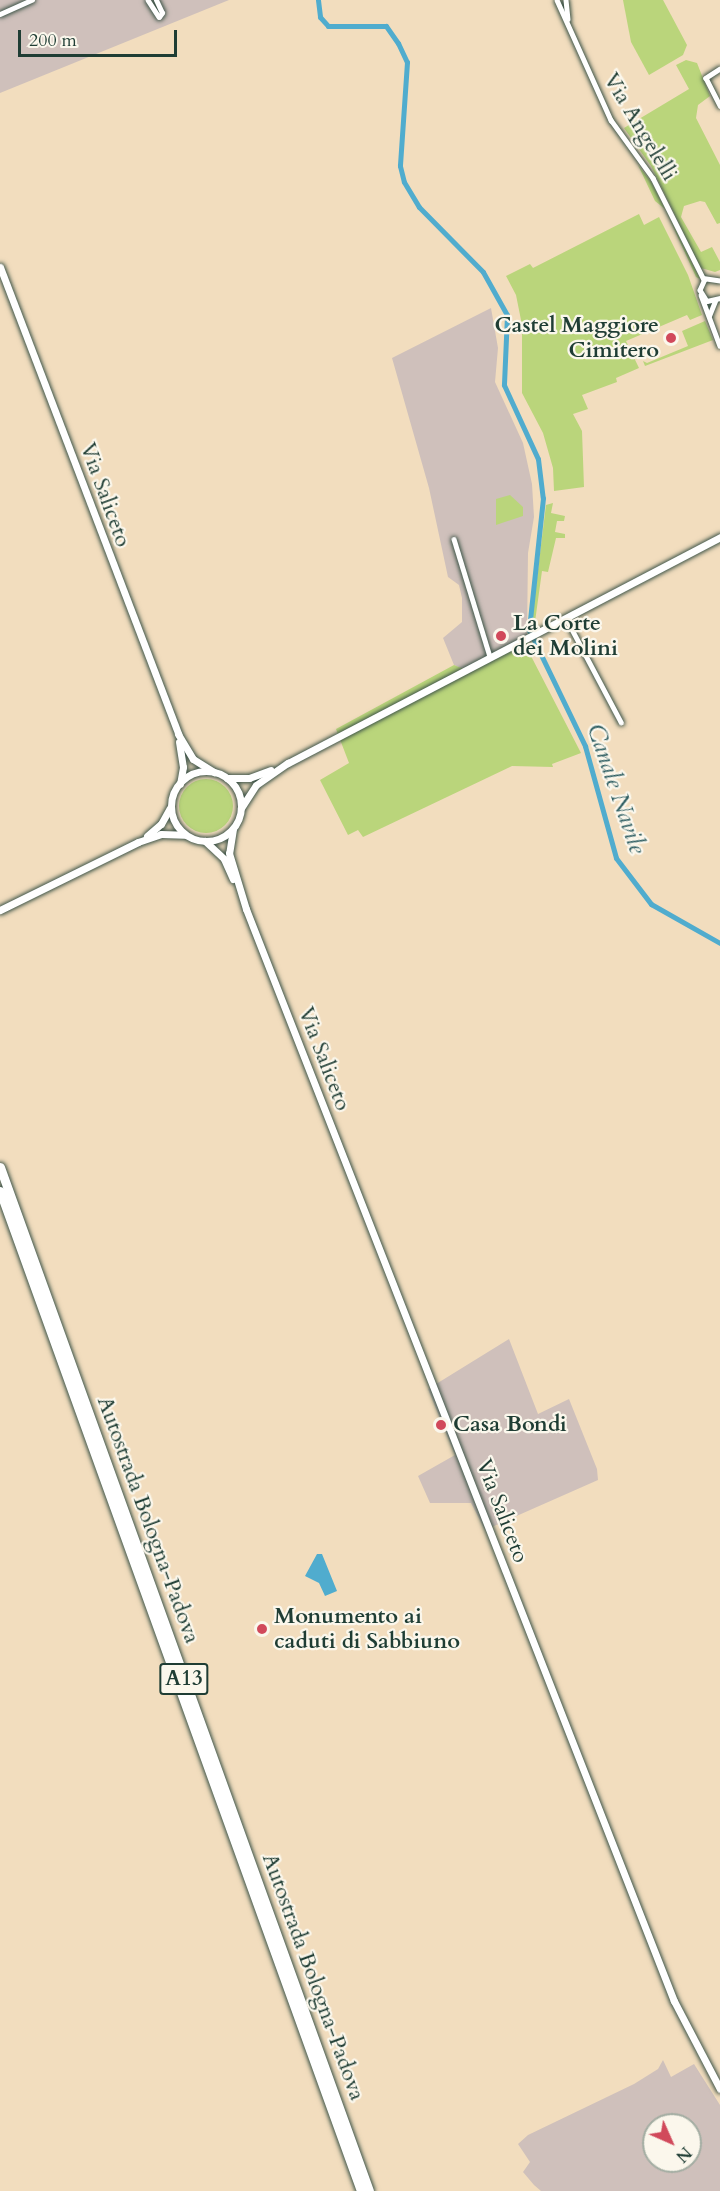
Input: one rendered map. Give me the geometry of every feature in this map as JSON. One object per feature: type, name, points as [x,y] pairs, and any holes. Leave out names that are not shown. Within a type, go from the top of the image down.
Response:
[{"type":"highway","name":"Autostrada Bologna-Padova","points":[[0,1167],[369,2191]]},
{"type":"highway","name":"Autostrada Bologna-Padova","points":[[0,1191],[361,2191]]},
{"type":"main road","name":"Via Saliceto","points":[[0,267],[178,734],[193,759],[226,778]]},
{"type":"main road","points":[[226,778],[249,778],[288,763],[720,537]]},
{"type":"main road","name":"Via Saliceto","points":[[138,842],[161,824],[180,784],[183,767],[178,734]]},
{"type":"main road","name":"Via Saliceto","points":[[246,909],[229,853],[233,829],[241,808],[256,785],[288,763]]},
{"type":"main road","points":[[180,784],[195,773],[214,772]]},
{"type":"main road","points":[[226,778],[239,794],[241,808]]},
{"type":"main road","points":[[171,802],[175,822],[189,837]]},
{"type":"main road","points":[[0,910],[138,842],[161,834],[205,841],[215,840],[233,829]]},
{"type":"main road","name":"Via Saliceto","points":[[205,841],[224,859],[246,909],[674,2001],[720,2089]]},
{"type":"street","points":[[0,14],[32,0]]},
{"type":"street","points":[[148,0],[159,17],[162,13],[156,0]]},
{"type":"street","name":"Via Angelelli","points":[[557,0],[577,50],[617,130],[653,178],[699,269],[708,279]]},
{"type":"street","points":[[566,0],[565,10],[577,50]]},
{"type":"street","points":[[720,69],[706,78],[720,106]]},
{"type":"street","points":[[720,275],[708,279],[701,296],[720,346]]},
{"type":"street","points":[[708,279],[720,281]]},
{"type":"street","points":[[701,296],[717,299],[709,316]]},
{"type":"street","points":[[454,539],[490,657]]},
{"type":"street","points":[[566,618],[621,722]]},
{"type":"shaded area","points":[[0,0],[229,0],[0,93]]},
{"type":"shaded area","points":[[491,308],[498,348],[495,382],[523,443],[532,484],[534,517],[528,553],[527,636],[465,670],[454,665],[443,638],[462,622],[462,598],[459,585],[448,577],[429,488],[392,358]]},
{"type":"shaded area","points":[[509,1339],[538,1414],[569,1399],[597,1469],[598,1480],[485,1530],[471,1503],[430,1503],[418,1476],[455,1455],[428,1389]]},
{"type":"shaded area","points":[[663,2060],[671,2077],[694,2064],[720,2105],[720,2191],[541,2191],[534,2185],[523,2172],[530,2162],[518,2144],[528,2135],[634,2084],[658,2069]]},
{"type":"green space","points":[[623,0],[663,0],[687,45],[683,55],[649,75],[631,42]]},
{"type":"green space","points":[[686,60],[697,63],[710,96],[698,105],[696,118],[720,165],[720,223],[717,224],[705,202],[700,201],[684,206],[681,217],[701,252],[712,247],[720,262],[720,270],[715,272],[701,268],[651,166],[624,128],[689,89],[676,65]]},
{"type":"green space","points":[[638,165],[652,183],[665,209],[655,201]]},
{"type":"green space","points":[[665,209],[700,279],[696,277]]},
{"type":"green space","points":[[639,214],[644,225],[659,217],[688,275],[702,315],[690,320],[687,315],[626,341],[639,368],[616,378],[617,382],[582,395],[588,409],[573,414],[582,431],[584,487],[554,491],[553,468],[543,433],[522,393],[522,325],[516,295],[506,276],[530,264],[533,268]]},
{"type":"green space","points":[[705,321],[713,340],[645,366],[643,361],[647,363],[688,346],[682,331]]},
{"type":"green space","points":[[510,495],[523,507],[523,516],[496,525],[496,499]]},
{"type":"green space","points":[[553,503],[551,513],[565,516],[564,521],[557,521],[555,532],[565,534],[565,538],[556,538],[548,572],[542,571],[534,629],[531,626],[546,505]]},
{"type":"green space","points":[[527,638],[531,656],[581,753],[552,764],[553,767],[512,766],[363,837],[358,830],[348,835],[320,780],[349,763],[336,729],[454,665],[466,670]]},
{"type":"green space","points":[[201,779],[211,779],[221,783],[229,791],[233,806],[229,821],[221,829],[211,833],[201,833],[191,829],[183,821],[179,811],[179,801],[183,791],[191,783]]},
{"type":"water","points":[[317,1554],[322,1554],[337,1591],[325,1596],[319,1583],[305,1576]]},
{"type":"waterway","name":"Canale Navile","points":[[318,0],[320,17],[328,26],[386,26],[398,43],[407,62],[400,166],[404,182],[419,207],[483,272],[507,315],[504,385],[538,459],[543,498],[529,630],[585,746],[616,858],[651,904],[720,943]]},
{"type":"place","name":"Castel Maggiore Cimitero","points":[[671,338]]},
{"type":"place","name":"La Corte dei Molini","points":[[501,636]]},
{"type":"place","name":"Casa Bondi","points":[[441,1425]]},
{"type":"place","name":"Monumento ai caduti di Sabbiuno","points":[[262,1629]]}]
